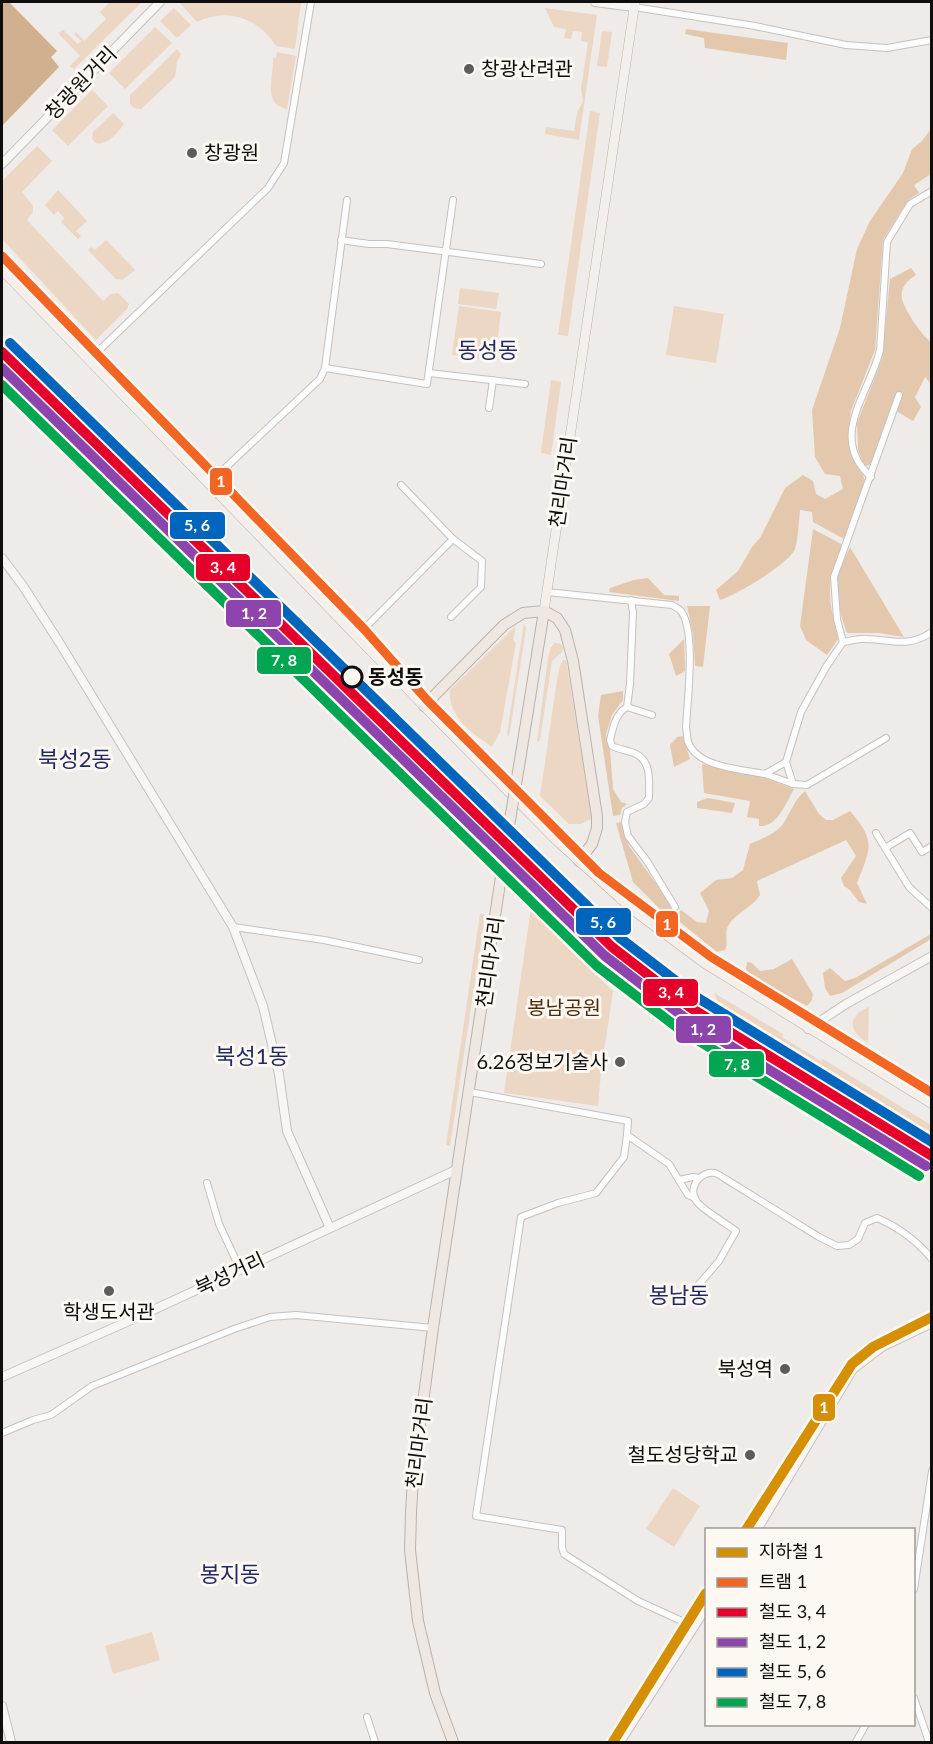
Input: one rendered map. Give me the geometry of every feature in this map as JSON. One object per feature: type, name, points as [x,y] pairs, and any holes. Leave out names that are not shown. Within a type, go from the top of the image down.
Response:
[{"type":"highway","points":[[424,706],[504,625],[523,613],[544,611],[556,618],[565,630],[573,661],[596,805],[595,837],[579,861]]},
{"type":"highway","name":"천리마거리","points":[[453,1743],[425,1657],[412,1585],[410,1550],[413,1477],[433,1328],[544,611]]},
{"type":"main road","name":"천리마거리","points":[[544,611],[634,4]]},
{"type":"main road","points":[[2,270],[424,706],[579,861],[634,911],[704,963],[932,1104]]},
{"type":"street","name":"창광원거리","points":[[2,164],[160,2]]},
{"type":"street","points":[[89,360],[268,188],[278,175],[284,164],[311,2]]},
{"type":"street","points":[[595,2],[634,4],[846,45],[888,48],[932,40]]},
{"type":"street","points":[[871,477],[862,469],[854,452],[851,432],[855,412],[880,350],[887,242],[910,204],[932,191]]},
{"type":"street","points":[[208,484],[320,379],[325,368],[347,200]]},
{"type":"street","points":[[325,368],[427,384],[453,200]]},
{"type":"street","points":[[341,240],[541,264]]},
{"type":"street","points":[[429,373],[525,384]]},
{"type":"street","points":[[489,408],[493,380]]},
{"type":"street","points":[[843,642],[837,619],[834,577],[899,395]]},
{"type":"street","points":[[401,485],[453,539],[482,561],[481,587],[451,617]]},
{"type":"street","points":[[357,636],[453,539]]},
{"type":"street","points":[[2,558],[59,642],[233,927],[264,1006],[279,1074],[287,1131],[330,1228]]},
{"type":"street","points":[[547,592],[672,605],[680,610],[690,636],[686,728],[688,743],[706,762],[765,774],[800,786],[812,783],[886,738]]},
{"type":"street","points":[[631,600],[633,612],[627,707],[621,711],[610,740],[612,746],[644,759],[647,766],[649,798],[644,804],[627,812],[628,836],[647,861],[675,907]]},
{"type":"street","points":[[793,784],[786,762],[801,712],[843,642],[863,638],[910,643],[932,632]]},
{"type":"street","points":[[627,707],[652,715]]},
{"type":"street","points":[[765,774],[786,762]]},
{"type":"street","points":[[876,833],[909,886],[932,908]]},
{"type":"street","points":[[885,848],[910,833],[922,852],[932,846]]},
{"type":"street","points":[[233,927],[324,940],[419,960]]},
{"type":"street","points":[[808,1029],[846,1004],[932,956]]},
{"type":"street","points":[[470,1092],[628,1120],[624,1157],[596,1193],[558,1203],[521,1217],[476,1515],[562,1530],[564,1554],[638,1601],[694,1627]]},
{"type":"street","points":[[627,1135],[669,1164],[688,1195],[695,1198]]},
{"type":"street","name":"북성거리","points":[[2,1377],[138,1317],[458,1169]]},
{"type":"street","points":[[679,1180],[699,1178],[714,1173],[819,1238],[837,1246],[849,1245],[858,1239],[865,1223],[877,1218],[889,1223],[915,1241],[932,1259]]},
{"type":"street","points":[[687,1298],[719,1260],[736,1231],[697,1202],[692,1191],[699,1178]]},
{"type":"street","points":[[207,1184],[219,1224],[240,1269]]},
{"type":"street","points":[[2,1433],[51,1415],[92,1386],[234,1329],[270,1317],[296,1315],[433,1328]]},
{"type":"street","points":[[758,1528],[853,1369],[882,1347],[932,1323]]},
{"type":"street","points":[[915,1582],[932,1471]]},
{"type":"street","points":[[620,1743],[705,1610]]},
{"type":"street","points":[[915,1701],[929,1743]]},
{"type":"street","points":[[2,1706],[11,1743]]},
{"type":"street","points":[[367,1717],[375,1743]]},
{"type":"street","points":[[856,1743],[865,1726]]},
{"type":"green space","points":[[110,2],[142,2],[74,69],[70,66],[80,56],[58,33],[63,30],[78,44],[81,41],[74,34],[76,32],[84,41],[106,19],[100,12]]},
{"type":"green space","points":[[179,2],[301,2],[295,49],[276,46],[260,28],[241,18],[220,15],[197,22]]},
{"type":"green space","points":[[174,8],[191,25],[177,38],[160,21]]},
{"type":"green space","points":[[545,8],[597,15],[579,140],[545,134],[546,127],[574,131],[577,113],[583,101],[581,89],[588,42],[581,41],[582,32],[573,31],[571,39],[564,38],[566,29],[554,27]]},
{"type":"green space","points":[[155,27],[172,43],[125,89],[109,73]]},
{"type":"green space","points":[[602,31],[612,32],[607,67],[597,66]]},
{"type":"green space","points":[[177,49],[181,54],[177,62],[175,77],[141,109],[134,108],[130,104],[130,95]]},
{"type":"green space","points":[[277,52],[296,56],[287,109],[279,106],[272,95],[273,58],[276,58]]},
{"type":"green space","points":[[92,90],[108,106],[68,146],[52,130]]},
{"type":"green space","points":[[590,111],[600,113],[568,336],[558,335]]},
{"type":"green space","points":[[113,113],[124,124],[108,141],[95,143],[92,138],[93,132]]},
{"type":"green space","points":[[37,146],[52,161],[22,192],[33,206],[33,212],[27,220],[103,301],[111,294],[118,293],[129,304],[127,309],[96,340],[2,239],[2,181]]},
{"type":"green space","points":[[58,190],[87,221],[76,231],[81,236],[78,239],[61,222],[64,218],[58,211],[54,215],[45,205]]},
{"type":"green space","points":[[106,240],[135,270],[122,280],[116,279],[88,250],[91,247],[95,250]]},
{"type":"green space","points":[[460,288],[499,293],[496,309],[458,304]]},
{"type":"green space","points":[[459,306],[501,312],[495,361],[452,355]]},
{"type":"green space","points":[[674,306],[724,314],[716,363],[666,355]]},
{"type":"green space","points":[[551,380],[561,382],[551,455],[541,453]]},
{"type":"green space","points":[[524,623],[526,629],[509,737],[507,734]]},
{"type":"green space","points":[[516,626],[513,639],[516,643],[500,732],[492,747],[470,730],[457,716],[450,699],[450,690]]},
{"type":"green space","points":[[555,643],[561,644],[563,648],[562,652],[552,661],[540,740],[537,742],[548,658],[551,647]]},
{"type":"green space","points":[[563,660],[566,660],[591,813],[591,819],[581,824],[569,824],[540,796],[557,680]]},
{"type":"green space","name":"봉남공원","points":[[532,901],[571,950],[613,991],[598,1106],[504,1093]]},
{"type":"green space","points":[[480,914],[485,915],[450,1146],[446,1145]]},
{"type":"green space","points":[[714,993],[783,1034],[782,1037],[821,1061],[823,1059],[931,1125],[931,1142],[723,1013]]},
{"type":"green space","points":[[869,1007],[868,1043],[857,1034],[853,1024],[857,1015]]},
{"type":"green space","points":[[673,1488],[700,1506],[674,1547],[646,1529]]},
{"type":"green space","points":[[152,1632],[160,1660],[113,1674],[105,1646]]},
{"type":"shaded area","points":[[2,2],[9,2],[57,51],[51,57],[59,67],[2,126]]},
{"type":"shaded area","points":[[686,29],[788,43],[786,60],[705,48],[704,38],[685,34]]},
{"type":"shaded area","points":[[931,129],[931,174],[914,185],[919,193],[908,200],[883,240],[875,350],[851,411],[848,433],[853,455],[866,482],[844,539],[813,522],[812,512],[800,510],[796,543],[789,557],[760,579],[720,600],[716,590],[738,571],[760,538],[785,488],[803,475],[813,481],[816,494],[825,499],[843,489],[840,476],[825,474],[815,457],[812,410],[840,328],[857,249],[870,221],[903,173],[912,149]]},
{"type":"shaded area","points":[[911,268],[916,275],[903,287],[902,298],[914,322],[931,342],[931,384],[925,377],[915,397],[921,407],[913,421],[896,411],[903,392],[897,392],[872,464],[866,466],[858,450],[857,423],[882,359],[890,279]]},
{"type":"shaded area","points":[[813,529],[843,545],[833,571],[830,592],[838,639],[827,655],[806,640],[800,626]]},
{"type":"shaded area","points":[[850,547],[904,637],[878,633],[847,633],[838,603],[837,580]]},
{"type":"shaded area","points":[[648,578],[664,595],[679,596],[679,601],[609,592],[610,588]]},
{"type":"shaded area","points":[[687,606],[710,606],[703,667],[695,666],[693,634]]},
{"type":"shaded area","points":[[684,639],[685,671],[676,676],[669,654]]},
{"type":"shaded area","points":[[623,691],[623,700],[612,715],[606,734],[610,749],[613,789],[621,802],[627,804],[622,808],[620,815],[613,816],[598,716],[601,695]]},
{"type":"shaded area","points":[[683,736],[690,759],[674,767],[670,745],[677,737]]},
{"type":"shaded area","points":[[702,764],[759,776],[794,789],[776,819],[765,826],[759,826],[759,819],[747,817],[750,801],[704,793]]},
{"type":"shaded area","points":[[805,791],[819,814],[826,820],[833,820],[850,811],[864,830],[868,853],[857,883],[867,904],[859,902],[844,886],[841,878],[856,856],[846,840],[757,881],[760,895],[753,904],[731,921],[727,929],[725,950],[717,952],[675,918],[681,910],[697,922],[706,923],[709,911],[700,893],[716,880],[732,878],[743,870],[750,844],[780,828],[795,802]]},
{"type":"shaded area","points":[[708,798],[735,803],[732,813],[697,808],[697,802]]},
{"type":"shaded area","points":[[621,822],[629,846],[672,906],[671,911],[665,914],[633,882],[616,823]]},
{"type":"shaded area","points":[[931,934],[931,939],[842,993],[830,996],[825,988],[823,973],[830,968],[845,981],[855,978]]},
{"type":"shaded area","points":[[792,959],[813,994],[807,1006],[758,980],[746,971],[747,962],[752,963],[760,971],[774,969]]},
{"type":"metro line","name":"1","points":[[747,1528],[852,1364],[873,1347],[932,1317]]},
{"type":"metro line","name":"1","points":[[613,1742],[705,1595]]},
{"type":"tram line","name":"1","points":[[2,256],[364,629],[427,700],[599,873],[711,957],[932,1093]]},
{"type":"transit line","points":[[10,343],[620,938],[698,998],[932,1142]]},
{"type":"transit line","points":[[2,352],[612,947],[691,1008],[932,1156]]},
{"type":"transit line","points":[[2,368],[605,956],[685,1018],[926,1166]]},
{"type":"transit line","points":[[2,385],[597,966],[678,1028],[919,1176]]},
{"type":"place","name":"창광산려관","points":[[469,69]]},
{"type":"place","name":"창광원","points":[[192,153]]},
{"type":"place","name":"동성동","points":[[352,677]]},
{"type":"place","name":"6.26정보기술사","points":[[620,1062]]},
{"type":"place","name":"학생도서관","points":[[109,1291]]},
{"type":"place","name":"북성역","points":[[785,1369]]},
{"type":"place","name":"철도성당학교","points":[[750,1455]]},
{"type":"district","name":"동성동","points":[[488,350]]},
{"type":"district","name":"북성2동","points":[[75,759]]},
{"type":"district","name":"북성1동","points":[[252,1056]]},
{"type":"district","name":"봉남동","points":[[679,1295]]},
{"type":"district","name":"봉지동","points":[[230,1574]]}]
